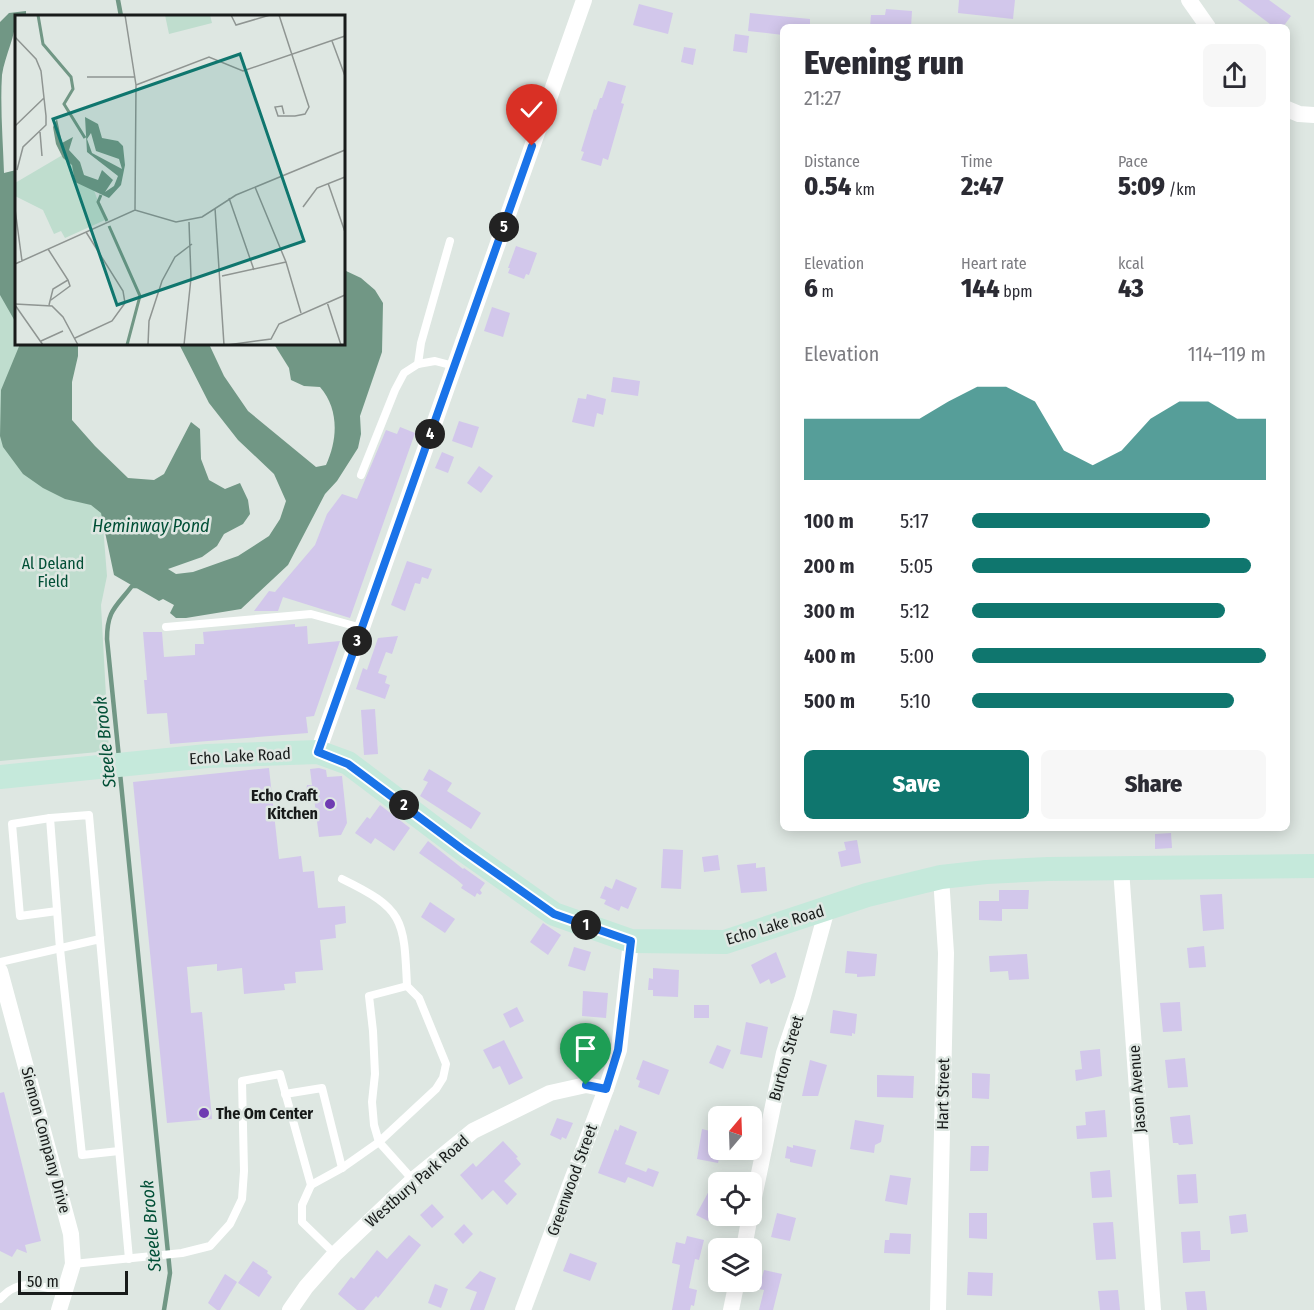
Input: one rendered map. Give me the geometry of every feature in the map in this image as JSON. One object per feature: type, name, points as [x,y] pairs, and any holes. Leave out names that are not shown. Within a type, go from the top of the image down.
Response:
[{"type":"main road","name":"Echo Lake Road","points":[[0,777],[207,756],[318,752],[348,764],[554,914],[631,941],[725,942],[867,895],[941,877],[986,872],[1314,866]]},
{"type":"street","points":[[318,752],[584,0]]},
{"type":"street","points":[[1189,0],[1206,24]]},
{"type":"street","points":[[1290,111],[1314,115]]},
{"type":"street","name":"Jason Avenue","points":[[1120,868],[1153,1310]]},
{"type":"street","name":"Hart Street","points":[[938,1310],[946,953],[941,877]]},
{"type":"street","name":"Burton Street","points":[[759,1172],[784,1053],[802,1000],[827,909]]},
{"type":"street","name":"Greenwood Street","points":[[523,1310],[606,1089],[618,1050],[631,941]]},
{"type":"street","name":"Siemon Company Drive","points":[[0,971],[71,1234],[73,1264],[59,1310]]},
{"type":"street","name":"Westbury Park Road","points":[[290,1310],[306,1287],[335,1254],[413,1180],[473,1131],[550,1094],[586,1085],[606,1089]]},
{"type":"street","points":[[731,1310],[735,1292]]},
{"type":"lane","points":[[418,364],[421,343],[450,241]]},
{"type":"lane","points":[[361,475],[395,390],[404,374],[418,364],[435,361],[454,366]]},
{"type":"lane","points":[[166,627],[311,614],[362,628]]},
{"type":"lane","points":[[57,911],[20,916],[12,824],[89,815],[129,1258]]},
{"type":"lane","points":[[50,818],[60,949],[82,1155],[119,1151]]},
{"type":"lane","points":[[335,1254],[302,1222],[302,1205],[311,1185],[342,1168],[379,1142],[436,1089],[443,1078],[446,1064],[419,998],[407,986],[405,940],[401,924],[386,904],[374,895],[342,879]]},
{"type":"lane","points":[[0,962],[100,939]]},
{"type":"lane","points":[[407,986],[369,996],[374,1031],[375,1074],[372,1102],[374,1125],[379,1142],[413,1180]]},
{"type":"lane","points":[[73,1264],[182,1253],[210,1246],[230,1224],[242,1199],[244,1171],[242,1082],[280,1074],[311,1185]]},
{"type":"lane","points":[[285,1094],[322,1088],[342,1168]]},
{"type":"lane","points":[[0,1299],[8,1290],[29,1284],[65,1292]]},
{"type":"green space","name":"Al Deland Field","points":[[0,245],[15,255],[15,345],[46,345],[43,373],[101,501],[107,576],[101,605],[109,751],[0,761]]},
{"type":"water","points":[[26,11],[26,15],[15,15],[14,31],[3,68],[1,87],[4,173],[15,170],[15,321],[0,295],[0,22],[9,13]]},
{"type":"water","name":"Heminway Pond","points":[[345,270],[361,278],[375,290],[383,303],[382,352],[360,416],[361,434],[358,448],[337,481],[325,494],[288,565],[241,609],[176,618],[170,613],[174,605],[163,599],[159,601],[114,575],[101,513],[91,505],[65,499],[43,488],[23,474],[3,447],[0,436],[1,390],[20,345],[78,345],[72,382],[72,420],[128,478],[154,480],[164,474],[191,422],[200,429],[201,459],[209,480],[225,489],[240,483],[248,500],[250,514],[243,524],[224,534],[217,546],[202,557],[168,569],[176,574],[193,572],[238,556],[269,536],[280,519],[286,501],[274,474],[238,440],[209,403],[180,345],[209,345],[224,376],[248,411],[316,467],[326,465],[333,445],[335,424],[331,405],[320,387],[304,386],[291,380],[289,368],[275,345],[345,345]]},
{"type":"building","points":[[959,0],[1015,0],[1013,19],[958,13]]},
{"type":"building","points":[[1238,0],[1269,0],[1291,16],[1285,24],[1270,24]]},
{"type":"building","points":[[639,4],[673,13],[668,34],[633,25]]},
{"type":"building","points":[[886,9],[912,11],[911,24],[870,24],[871,15],[885,15]]},
{"type":"building","points":[[750,13],[810,19],[810,24],[780,24],[780,35],[748,31]]},
{"type":"building","points":[[735,34],[749,36],[747,53],[733,51]]},
{"type":"building","points":[[684,47],[696,49],[693,65],[681,62]]},
{"type":"building","points":[[608,81],[626,86],[621,103],[624,104],[608,160],[603,158],[601,166],[581,160],[584,152],[581,151],[594,109],[596,110],[602,98]]},
{"type":"building","points":[[516,246],[537,253],[529,275],[526,274],[524,279],[508,273]]},
{"type":"building","points":[[492,307],[510,313],[503,337],[484,331]]},
{"type":"building","points":[[613,377],[640,381],[638,396],[611,392]]},
{"type":"building","points":[[587,394],[606,399],[603,415],[597,413],[594,427],[572,422],[578,398],[586,399]]},
{"type":"building","points":[[459,421],[479,427],[472,448],[452,441]]},
{"type":"building","points":[[400,427],[415,433],[350,618],[283,597],[278,611],[254,611],[269,591],[275,592],[315,545],[327,514],[342,494],[357,499],[386,430],[397,434]]},
{"type":"building","points":[[442,452],[454,457],[448,473],[435,468]]},
{"type":"building","points":[[479,466],[493,476],[481,493],[467,483]]},
{"type":"building","points":[[407,561],[432,569],[428,579],[422,577],[420,584],[415,583],[405,611],[391,605]]},
{"type":"building","points":[[295,624],[295,627],[307,626],[308,644],[340,641],[314,716],[306,717],[308,733],[170,744],[167,713],[147,714],[143,632],[162,632],[164,657],[195,655],[195,644],[204,644],[203,632]]},
{"type":"building","points":[[398,636],[392,654],[386,652],[378,673],[387,676],[385,683],[390,685],[385,699],[356,689],[363,668],[367,670],[378,638]]},
{"type":"building","points":[[375,709],[378,754],[364,755],[361,710]]},
{"type":"building","points":[[269,768],[279,859],[301,856],[303,872],[314,871],[318,908],[345,906],[346,923],[335,925],[336,938],[320,940],[323,970],[295,972],[296,983],[284,984],[285,990],[244,994],[242,968],[217,971],[217,964],[187,967],[191,1013],[202,1012],[212,1119],[167,1123],[133,782]]},
{"type":"building","name":"Echo Craft Kitchen","points":[[310,769],[326,770],[327,777],[342,776],[347,823],[341,835],[319,837],[314,798],[307,800],[306,791],[307,785],[312,785]]},
{"type":"building","points":[[429,769],[452,783],[447,791],[481,813],[471,829],[420,796],[428,782],[423,780]]},
{"type":"building","points":[[380,805],[410,828],[394,851],[375,838],[371,844],[355,833],[367,817],[370,819]]},
{"type":"building","points":[[1171,833],[1172,848],[1155,849],[1155,834]]},
{"type":"building","points":[[857,840],[861,863],[841,867],[838,852],[846,850],[844,842]]},
{"type":"building","points":[[428,841],[485,883],[480,890],[482,893],[480,895],[477,893],[475,897],[461,888],[463,885],[456,879],[419,853]]},
{"type":"building","points":[[663,849],[683,850],[681,889],[661,888]]},
{"type":"building","points":[[718,855],[720,870],[704,872],[702,857]]},
{"type":"building","points":[[756,863],[756,868],[765,867],[767,891],[741,893],[737,865]]},
{"type":"building","points":[[616,879],[637,888],[628,909],[621,906],[619,911],[604,904],[606,900],[600,898],[605,886],[612,889]]},
{"type":"building","points":[[999,890],[1029,890],[1028,909],[1002,909],[1002,921],[979,920],[979,901],[999,901]]},
{"type":"building","points":[[1222,894],[1224,929],[1203,931],[1200,895]]},
{"type":"building","points":[[430,902],[455,919],[445,933],[421,917]]},
{"type":"building","points":[[543,923],[561,935],[548,955],[530,942]]},
{"type":"building","points":[[1204,946],[1206,967],[1189,968],[1187,948]]},
{"type":"building","points":[[574,947],[591,952],[585,971],[568,966]]},
{"type":"building","points":[[847,951],[877,954],[875,976],[857,977],[857,974],[845,973]]},
{"type":"building","points":[[776,952],[786,977],[771,984],[769,979],[760,984],[751,965]]},
{"type":"building","points":[[1027,954],[1029,979],[1009,980],[1008,971],[990,972],[989,956]]},
{"type":"building","points":[[653,968],[679,970],[678,997],[653,996],[653,990],[648,990],[649,978],[653,979]]},
{"type":"building","points":[[583,991],[608,993],[606,1018],[582,1016]]},
{"type":"building","points":[[1180,1002],[1182,1031],[1163,1032],[1160,1003]]},
{"type":"building","points":[[694,1005],[709,1005],[709,1018],[694,1018]]},
{"type":"building","points":[[517,1007],[524,1021],[510,1028],[503,1014]]},
{"type":"building","points":[[833,1010],[857,1014],[855,1034],[852,1033],[852,1036],[830,1033]]},
{"type":"building","points":[[746,1022],[768,1027],[762,1058],[740,1054]]},
{"type":"building","points":[[504,1040],[523,1078],[509,1085],[500,1066],[493,1069],[483,1050]]},
{"type":"building","points":[[717,1045],[731,1050],[723,1069],[709,1063]]},
{"type":"building","points":[[1100,1049],[1102,1076],[1076,1081],[1075,1070],[1082,1069],[1080,1051]]},
{"type":"building","points":[[1185,1058],[1188,1087],[1168,1088],[1165,1060]]},
{"type":"building","points":[[643,1060],[669,1070],[659,1095],[638,1087],[640,1081],[636,1079]]},
{"type":"building","points":[[810,1060],[827,1065],[818,1096],[802,1096]]},
{"type":"building","points":[[972,1073],[990,1074],[989,1099],[972,1098]]},
{"type":"building","points":[[877,1075],[914,1076],[913,1098],[877,1097]]},
{"type":"building","points":[[4,1092],[41,1241],[25,1245],[27,1253],[17,1249],[12,1257],[0,1251],[0,1093]]},
{"type":"building","points":[[1105,1110],[1107,1137],[1077,1139],[1076,1126],[1086,1125],[1085,1112]]},
{"type":"building","points":[[1190,1115],[1193,1144],[1173,1143],[1170,1117]]},
{"type":"building","points":[[557,1118],[573,1123],[566,1139],[562,1137],[561,1140],[550,1135]]},
{"type":"building","points":[[855,1120],[884,1125],[881,1142],[875,1145],[874,1153],[850,1149]]},
{"type":"building","points":[[620,1125],[637,1132],[625,1164],[646,1172],[648,1168],[659,1172],[653,1187],[628,1177],[625,1183],[598,1173],[615,1129],[618,1131]]},
{"type":"building","points":[[702,1129],[708,1130],[708,1160],[719,1160],[718,1163],[697,1159]]},
{"type":"building","points":[[503,1141],[518,1157],[516,1158],[521,1164],[504,1181],[517,1194],[507,1205],[493,1190],[482,1200],[460,1175],[473,1163],[476,1167]]},
{"type":"building","points":[[793,1145],[816,1150],[812,1167],[790,1162],[790,1159],[785,1158],[787,1146],[793,1148]]},
{"type":"building","points":[[971,1146],[989,1146],[988,1171],[970,1171]]},
{"type":"building","points":[[1110,1170],[1112,1197],[1092,1198],[1090,1172]]},
{"type":"building","points":[[1196,1174],[1198,1203],[1179,1204],[1177,1175]]},
{"type":"building","points":[[890,1175],[911,1178],[907,1205],[885,1201]]},
{"type":"building","points":[[708,1193],[708,1221],[696,1215]]},
{"type":"building","points":[[432,1204],[444,1217],[432,1228],[420,1215]]},
{"type":"building","points":[[777,1213],[796,1218],[790,1241],[771,1237]]},
{"type":"building","points":[[969,1213],[987,1213],[987,1239],[969,1238]]},
{"type":"building","points":[[1246,1214],[1248,1232],[1231,1234],[1229,1216]]},
{"type":"building","points":[[1113,1222],[1116,1259],[1096,1260],[1093,1223]]},
{"type":"building","points":[[464,1224],[473,1234],[463,1244],[454,1234]]},
{"type":"building","points":[[1200,1231],[1201,1250],[1210,1250],[1210,1261],[1183,1263],[1181,1232]]},
{"type":"building","points":[[890,1233],[911,1234],[910,1254],[884,1253],[885,1240],[889,1240]]},
{"type":"building","points":[[409,1235],[421,1245],[378,1298],[376,1296],[364,1310],[357,1310],[338,1294],[351,1277],[354,1279],[377,1250],[387,1259]]},
{"type":"building","points":[[687,1236],[704,1240],[699,1260],[695,1259],[689,1288],[697,1290],[694,1306],[691,1305],[690,1310],[672,1310],[680,1265],[672,1263],[676,1242],[685,1244]]},
{"type":"building","points":[[570,1253],[597,1263],[590,1281],[563,1271]]},
{"type":"building","points":[[253,1261],[268,1271],[267,1273],[272,1277],[259,1297],[238,1283]]},
{"type":"building","points":[[764,1270],[782,1274],[773,1310],[759,1310],[764,1290],[762,1290]]},
{"type":"building","points":[[480,1271],[496,1278],[484,1310],[470,1310],[477,1292],[465,1288]]},
{"type":"building","points":[[968,1272],[993,1273],[992,1296],[967,1295]]},
{"type":"building","points":[[225,1274],[237,1282],[220,1310],[217,1310],[208,1303]]},
{"type":"building","points":[[435,1284],[448,1289],[441,1308],[428,1303]]},
{"type":"building","points":[[1118,1290],[1120,1310],[1100,1310],[1098,1291]]},
{"type":"building","points":[[1205,1291],[1207,1310],[1187,1310],[1185,1292]]},
{"type":"waterway","name":"Steele Brook","points":[[118,0],[121,15]]},
{"type":"waterway","name":"Steele Brook","points":[[119,758],[107,629],[113,610],[132,586],[137,586]]},
{"type":"waterway","name":"Steele Brook","points":[[120,773],[170,1273],[164,1310]]},
{"type":"place","name":"Echo Craft Kitchen","points":[[330,804]]},
{"type":"place","name":"The Om Center","points":[[204,1113]]},
{"type":"route","points":[[532,146],[318,752],[348,764],[554,914],[631,941],[618,1050],[606,1089],[586,1085]]}]
